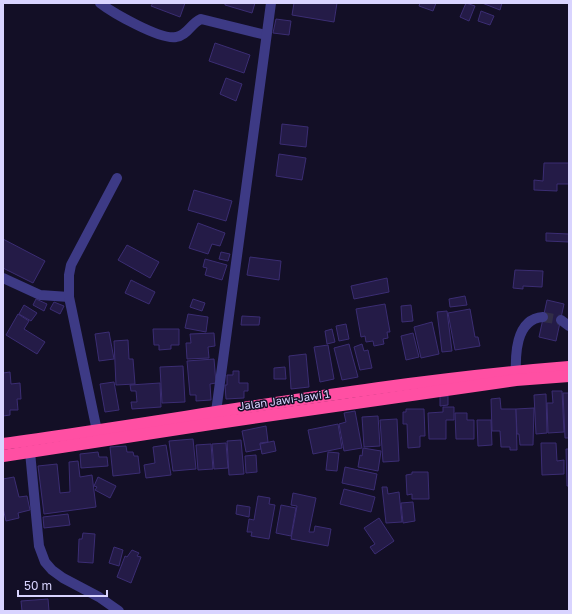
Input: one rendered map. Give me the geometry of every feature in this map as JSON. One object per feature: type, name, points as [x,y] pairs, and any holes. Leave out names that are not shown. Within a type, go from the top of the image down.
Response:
[{"type":"highway","points":[[3,444],[98,431],[327,395],[516,376],[569,367]]},
{"type":"highway","name":"Jalan Jawi-Jawi 1","points":[[3,456],[328,407],[516,376],[569,376]]},
{"type":"highway","points":[[327,395],[328,407]]},
{"type":"street","points":[[100,3],[114,13],[159,34],[170,37],[183,35],[201,19],[266,35]]},
{"type":"street","points":[[216,412],[271,3]]},
{"type":"street","points":[[98,431],[69,297],[69,275],[71,265],[117,178]]},
{"type":"street","points":[[3,278],[40,295],[69,297]]},
{"type":"street","points":[[516,376],[517,351],[521,332],[529,321],[535,317],[543,316]]},
{"type":"street","points":[[30,452],[39,546],[45,562],[52,570],[63,578],[99,597],[119,611]]},
{"type":"building","points":[[153,3],[185,3],[180,17],[151,6]]},
{"type":"building","points":[[225,3],[255,3],[252,13],[225,5]]},
{"type":"building","points":[[294,3],[337,3],[334,22],[292,15]]},
{"type":"building","points":[[420,3],[436,3],[433,11],[419,6]]},
{"type":"building","points":[[466,3],[475,6],[469,21],[460,17]]},
{"type":"building","points":[[482,3],[502,3],[500,10]]},
{"type":"building","points":[[481,11],[494,16],[490,25],[478,21]]},
{"type":"building","points":[[276,19],[291,21],[289,35],[273,33]]},
{"type":"building","points":[[215,43],[250,55],[244,73],[209,61]]},
{"type":"building","points":[[226,78],[242,84],[236,101],[220,94]]},
{"type":"building","points":[[282,124],[308,127],[306,147],[280,144]]},
{"type":"building","points":[[279,154],[306,158],[302,180],[276,176]]},
{"type":"building","points":[[544,163],[569,163],[569,184],[557,184],[557,191],[534,190],[534,180],[543,181]]},
{"type":"building","points":[[194,190],[232,201],[226,221],[188,210]]},
{"type":"building","points":[[198,223],[225,233],[220,246],[212,244],[208,254],[189,248]]},
{"type":"building","points":[[546,233],[569,234],[569,242],[546,241]]},
{"type":"building","points":[[3,239],[45,261],[33,283],[3,268]]},
{"type":"building","points":[[127,245],[159,262],[150,278],[118,260]]},
{"type":"building","points":[[221,252],[230,254],[228,261],[219,259]]},
{"type":"building","points":[[250,257],[281,261],[279,280],[247,275]]},
{"type":"building","points":[[205,259],[227,265],[222,280],[205,275],[207,268],[203,267]]},
{"type":"building","points":[[515,270],[543,271],[542,287],[523,286],[523,289],[513,288]]},
{"type":"building","points":[[387,278],[389,292],[354,299],[351,286]]},
{"type":"building","points":[[131,280],[155,292],[149,304],[125,293]]},
{"type":"building","points":[[465,296],[467,305],[450,307],[449,299]]},
{"type":"building","points":[[36,299],[47,304],[44,311],[33,305]]},
{"type":"building","points":[[193,299],[205,303],[202,311],[190,307]]},
{"type":"building","points":[[547,300],[564,304],[556,341],[539,337]]},
{"type":"building","points":[[54,302],[64,306],[60,314],[50,309]]},
{"type":"building","points":[[385,304],[390,332],[387,332],[388,338],[383,339],[384,344],[374,346],[373,341],[366,342],[365,336],[361,337],[356,309]]},
{"type":"building","points":[[24,305],[37,313],[31,321],[19,314]]},
{"type":"building","points":[[411,305],[413,321],[402,322],[401,306]]},
{"type":"building","points":[[470,309],[475,337],[478,337],[480,346],[455,350],[448,313]]},
{"type":"building","points":[[447,311],[452,351],[442,352],[437,312]]},
{"type":"building","points":[[18,314],[29,321],[24,329],[45,342],[37,354],[6,335]]},
{"type":"building","points":[[188,314],[208,317],[206,332],[185,328]]},
{"type":"building","points":[[242,316],[260,317],[259,325],[241,325]]},
{"type":"building","points":[[432,322],[439,354],[421,358],[414,327]]},
{"type":"building","points":[[346,324],[349,339],[339,341],[336,326]]},
{"type":"building","points":[[153,329],[179,329],[179,345],[171,345],[171,349],[159,350],[159,345],[154,345]]},
{"type":"building","points":[[332,329],[335,342],[327,344],[325,331]]},
{"type":"building","points":[[109,332],[114,359],[99,361],[95,334]]},
{"type":"building","points":[[214,333],[215,346],[208,347],[209,358],[187,359],[186,343],[191,343],[190,334]]},
{"type":"building","points":[[413,333],[419,357],[406,360],[401,336]]},
{"type":"building","points":[[128,340],[129,359],[133,359],[135,384],[116,385],[114,341]]},
{"type":"building","points":[[349,344],[358,377],[342,380],[334,348]]},
{"type":"building","points":[[362,344],[364,351],[368,350],[372,368],[360,370],[354,347]]},
{"type":"building","points":[[328,345],[334,379],[320,382],[314,347]]},
{"type":"building","points":[[306,354],[309,387],[291,389],[289,356]]},
{"type":"building","points":[[214,359],[216,383],[210,384],[211,400],[196,401],[196,395],[190,395],[187,361]]},
{"type":"building","points":[[183,366],[185,402],[162,403],[160,367]]},
{"type":"building","points":[[285,367],[286,379],[274,379],[274,368]]},
{"type":"building","points":[[233,371],[239,371],[239,383],[248,383],[248,391],[244,391],[244,398],[226,399],[225,385],[227,385],[227,375],[233,375]]},
{"type":"building","points":[[10,372],[11,384],[20,383],[21,399],[17,399],[18,410],[10,410],[10,415],[3,416],[3,373]]},
{"type":"building","points":[[114,382],[119,410],[105,412],[100,384]]},
{"type":"building","points":[[160,383],[161,407],[132,409],[131,402],[137,402],[136,391],[131,391],[130,385]]},
{"type":"building","points":[[552,391],[562,391],[564,432],[548,433],[547,403],[553,403]]},
{"type":"building","points":[[563,393],[569,393],[569,438],[565,438]]},
{"type":"building","points":[[546,394],[547,433],[536,434],[534,395]]},
{"type":"building","points":[[440,396],[448,396],[448,405],[440,406]]},
{"type":"building","points":[[500,398],[501,409],[516,409],[517,450],[510,450],[510,447],[501,447],[500,431],[492,431],[491,399]]},
{"type":"building","points":[[443,407],[454,407],[454,420],[446,420],[446,439],[429,439],[428,413],[443,412]]},
{"type":"building","points":[[534,408],[533,445],[520,445],[519,434],[517,434],[516,409]]},
{"type":"building","points":[[406,409],[424,409],[425,436],[420,436],[420,447],[408,448],[407,424],[403,424],[403,412],[406,412]]},
{"type":"building","points":[[355,411],[362,448],[344,451],[339,424],[346,422],[344,413]]},
{"type":"building","points":[[455,413],[467,413],[467,420],[474,420],[474,439],[456,439]]},
{"type":"building","points":[[378,416],[380,446],[364,447],[362,417]]},
{"type":"building","points":[[397,419],[399,461],[383,462],[380,420]]},
{"type":"building","points":[[477,420],[491,420],[492,445],[478,446]]},
{"type":"building","points":[[338,424],[342,448],[313,454],[308,430]]},
{"type":"building","points":[[266,426],[268,442],[260,443],[261,449],[246,452],[242,431]]},
{"type":"building","points":[[193,439],[196,469],[173,471],[169,441]]},
{"type":"building","points":[[241,440],[244,474],[229,475],[227,441]]},
{"type":"building","points":[[274,441],[276,451],[262,454],[260,444]]},
{"type":"building","points":[[226,443],[228,468],[214,469],[212,444]]},
{"type":"building","points":[[541,443],[556,443],[557,461],[564,460],[564,474],[542,475]]},
{"type":"building","points":[[211,444],[213,469],[198,470],[196,445]]},
{"type":"building","points":[[166,445],[171,475],[146,478],[144,465],[155,463],[153,447]]},
{"type":"building","points":[[126,446],[127,452],[133,452],[134,456],[138,456],[140,473],[113,476],[110,447]]},
{"type":"building","points":[[363,448],[381,451],[378,471],[358,467]]},
{"type":"building","points":[[566,449],[569,449],[569,486],[567,486]]},
{"type":"building","points":[[98,452],[99,457],[107,457],[108,466],[81,468],[80,454]]},
{"type":"building","points":[[328,452],[339,453],[337,471],[326,470]]},
{"type":"building","points":[[256,455],[257,472],[246,473],[245,456]]},
{"type":"building","points":[[78,461],[80,477],[92,475],[96,507],[44,514],[38,466],[57,464],[60,493],[70,492],[69,462]]},
{"type":"building","points":[[345,467],[377,474],[374,490],[342,483]]},
{"type":"building","points":[[412,472],[428,472],[429,499],[412,499],[412,494],[407,495],[406,475],[412,474]]},
{"type":"building","points":[[14,477],[19,497],[27,496],[30,510],[18,513],[19,518],[6,521],[3,508],[3,479]]},
{"type":"building","points":[[98,477],[116,486],[110,498],[95,490],[97,487],[94,486]]},
{"type":"building","points":[[382,487],[387,487],[388,494],[399,492],[402,522],[386,523]]},
{"type":"building","points":[[344,489],[375,497],[371,512],[340,504]]},
{"type":"building","points":[[293,493],[316,498],[309,532],[314,532],[315,526],[331,529],[328,546],[291,539],[297,506],[291,505]]},
{"type":"building","points":[[258,496],[270,498],[269,504],[275,505],[269,539],[251,536],[252,532],[247,532],[249,519],[254,520]]},
{"type":"building","points":[[413,502],[415,521],[403,523],[401,503]]},
{"type":"building","points":[[237,505],[250,507],[249,517],[236,514]]},
{"type":"building","points":[[281,505],[296,508],[291,536],[276,533]]},
{"type":"building","points":[[68,514],[70,525],[44,528],[43,517]]},
{"type":"building","points":[[379,518],[394,541],[375,554],[370,547],[375,544],[364,528]]},
{"type":"building","points":[[83,533],[95,534],[93,563],[78,562],[79,539],[82,539]]},
{"type":"building","points":[[114,547],[123,550],[119,566],[109,563]]},
{"type":"building","points":[[132,550],[139,553],[137,556],[141,557],[131,583],[117,577],[125,556],[127,557]]},
{"type":"building","points":[[48,599],[49,611],[22,611],[21,601]]},
{"type":"tunnel","points":[[543,317],[561,320]]}]
